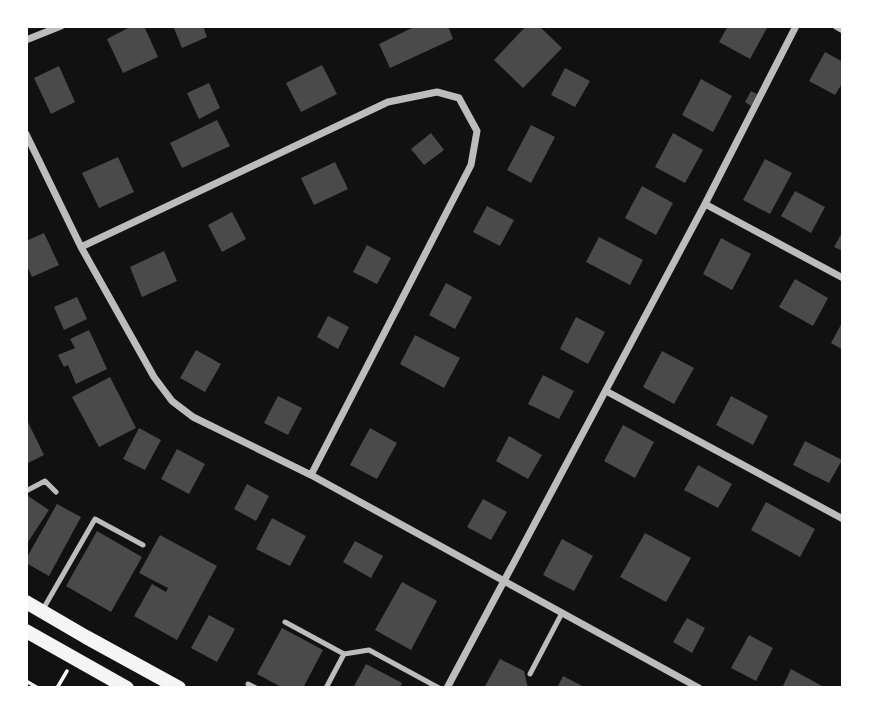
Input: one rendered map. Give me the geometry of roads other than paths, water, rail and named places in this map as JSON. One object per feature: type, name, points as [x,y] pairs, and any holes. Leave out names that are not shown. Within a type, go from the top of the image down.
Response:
[{"type":"main road","points":[[26,602],[179,688]]},
{"type":"main road","points":[[26,631],[127,688]]},
{"type":"street","points":[[26,40],[61,26]]},
{"type":"street","points":[[447,688],[705,204],[796,26]]},
{"type":"street","points":[[835,26],[843,30]]},
{"type":"street","points":[[81,247],[388,102],[437,92],[459,98],[477,131],[471,165],[311,475]]},
{"type":"street","points":[[26,134],[81,247],[154,377],[172,401],[193,417],[311,475],[699,688]]},
{"type":"street","points":[[705,204],[843,278]]},
{"type":"street","points":[[606,391],[843,519]]},
{"type":"lane","points":[[26,491],[45,481],[56,492]]},
{"type":"lane","points":[[42,612],[95,519],[143,545]]},
{"type":"lane","points":[[530,674],[562,612]]},
{"type":"lane","points":[[285,622],[344,654],[369,650],[439,688]]},
{"type":"lane","points":[[326,688],[344,654]]},
{"type":"lane","points":[[248,684],[256,688]]}]
